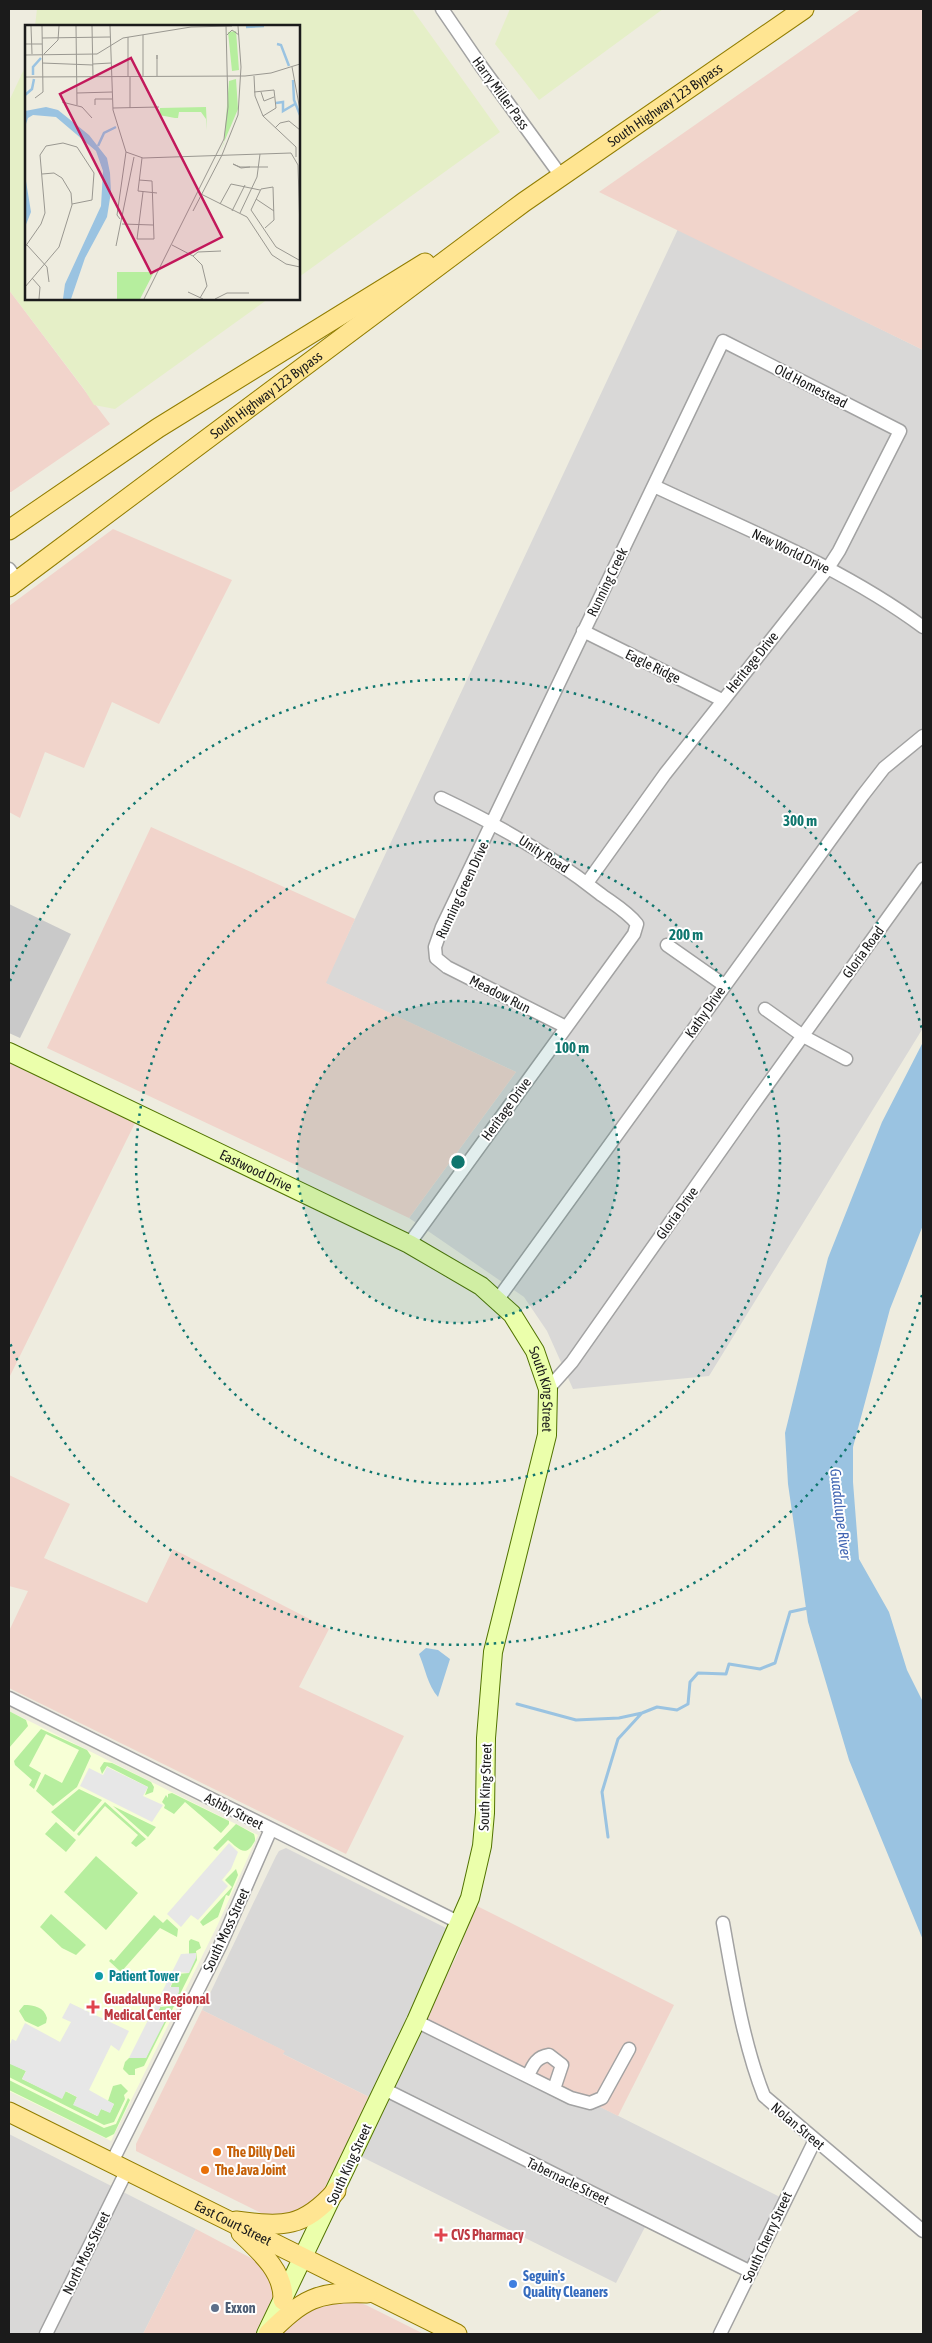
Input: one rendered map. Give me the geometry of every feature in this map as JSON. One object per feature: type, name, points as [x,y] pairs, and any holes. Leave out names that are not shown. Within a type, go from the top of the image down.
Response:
[{"type":"main road","name":"South Highway 123 Bypass","points":[[12,579],[524,202],[804,9]]},
{"type":"main road","name":"South Highway 123 Bypass","points":[[9,530],[158,428],[524,202]]},
{"type":"main road","name":"Eastwood Drive","points":[[9,1052],[409,1244],[463,1274],[498,1299]]},
{"type":"main road","name":"South King Street","points":[[267,2334],[416,2021],[460,1923],[470,1898],[482,1846],[493,1652],[547,1435],[548,1389],[539,1359],[524,1330],[498,1299]]},
{"type":"main road","name":"East Court Street","points":[[9,2112],[457,2334]]},
{"type":"main road","points":[[225,2219],[285,2224],[297,2222],[313,2213],[336,2190]]},
{"type":"main road","points":[[225,2219],[258,2249],[270,2264],[281,2281],[283,2300]]},
{"type":"main road","points":[[267,2334],[291,2310],[312,2298],[340,2293],[373,2293]]},
{"type":"street","name":"Harry Miller Pass","points":[[442,9],[481,66],[562,176]]},
{"type":"street","name":"Old Homestead","points":[[722,341],[900,431]]},
{"type":"street","name":"Running Creek","points":[[494,823],[583,631],[722,341]]},
{"type":"street","name":"Heritage Drive","points":[[587,883],[665,774],[828,568],[839,551],[900,431]]},
{"type":"street","name":"New World Drive","points":[[654,486],[828,568],[889,603],[923,627]]},
{"type":"street","name":"Eagle Ridge","points":[[583,631],[722,700]]},
{"type":"street","name":"Kathy Drive","points":[[498,1299],[724,985],[879,775],[909,746],[923,736]]},
{"type":"street","name":"Unity Road","points":[[441,798],[494,823],[527,842],[587,883],[630,916],[637,924]]},
{"type":"street","name":"Running Green Drive","points":[[436,958],[435,947],[442,927],[494,823]]},
{"type":"street","name":"Gloria Road","points":[[803,1036],[923,868]]},
{"type":"street","name":"Heritage Drive","points":[[409,1244],[634,934],[637,924]]},
{"type":"street","points":[[667,945],[724,985]]},
{"type":"street","name":"Meadow Run","points":[[436,958],[447,967],[566,1027]]},
{"type":"street","points":[[765,1009],[803,1036],[846,1059]]},
{"type":"street","name":"Gloria Drive","points":[[548,1389],[572,1362],[803,1036]]},
{"type":"street","name":"Ashby Street","points":[[9,1698],[460,1923]]},
{"type":"street","name":"South Moss Street","points":[[119,2168],[272,1829]]},
{"type":"street","name":"Nolan Street","points":[[723,1922],[750,2052],[764,2096],[923,2231]]},
{"type":"street","points":[[416,2021],[571,2098],[590,2103],[602,2098],[629,2049]]},
{"type":"street","points":[[528,2076],[540,2056],[549,2055],[562,2066],[554,2089]]},
{"type":"street","name":"Tabernacle Street","points":[[384,2089],[751,2272]]},
{"type":"street","name":"South Cherry Street","points":[[720,2334],[815,2140]]},
{"type":"street","name":"North Moss Street","points":[[46,2334],[119,2168]]},
{"type":"shaded area","points":[[37,9],[412,9],[500,132],[300,276],[300,25],[35,25]]},
{"type":"shaded area","points":[[510,9],[663,9],[539,100],[495,44]]},
{"type":"shaded area","points":[[861,9],[923,9],[923,350],[599,192]]},
{"type":"shaded area","points":[[25,67],[25,300],[267,300],[115,409],[94,405],[9,290],[9,101]]},
{"type":"shaded area","points":[[678,229],[923,350],[923,1028],[709,1376],[573,1389],[547,1331],[524,1297],[409,1218],[516,1072],[325,983]]},
{"type":"shaded area","points":[[9,290],[110,424],[11,492],[9,492]]},
{"type":"shaded area","points":[[113,529],[232,580],[159,724],[112,702],[84,768],[45,752],[20,818],[9,812],[9,606]]},
{"type":"shaded area","points":[[151,827],[355,919],[326,983],[516,1072],[409,1218],[47,1048]]},
{"type":"shaded area","points":[[9,904],[71,934],[20,1038],[9,1033]]},
{"type":"shaded area","points":[[9,1062],[135,1123],[9,1378]]},
{"type":"shaded area","points":[[9,1475],[70,1504],[44,1558],[147,1603],[173,1549],[329,1629],[299,1687],[404,1736],[346,1854],[9,1688],[9,1631],[28,1591],[9,1586]]},
{"type":"shaded area","name":"Guadalupe Regional Medical Center","points":[[9,1711],[258,1835],[218,1924],[111,2141],[9,2091]]},
{"type":"shaded area","points":[[107,1767],[148,1787],[143,1796],[163,1805],[152,1822],[80,1786],[89,1768],[103,1775]]},
{"type":"shaded area","points":[[229,1843],[238,1852],[231,1869],[222,1880],[228,1886],[198,1920],[191,1915],[181,1927],[167,1914]]},
{"type":"shaded area","points":[[286,1848],[448,1929],[448,1935],[371,2098],[283,2054],[284,2051],[202,2010],[276,1856],[279,1851]]},
{"type":"shaded area","points":[[475,1905],[674,2005],[618,2116],[425,2019],[458,1953]]},
{"type":"shaded area","points":[[196,1953],[196,1958],[189,1973],[177,1972],[170,1987],[179,1987],[179,1992],[172,2006],[161,2006],[155,2017],[165,2017],[165,2021],[146,2058],[129,2058],[181,1954]]},
{"type":"shaded area","points":[[70,2003],[129,2031],[119,2051],[111,2045],[89,2090],[114,2104],[110,2113],[101,2109],[98,2116],[73,2105],[77,2097],[66,2091],[62,2099],[22,2079],[26,2071],[10,2064],[9,2066],[9,2047],[12,2039],[16,2041],[25,2023],[60,2042],[71,2022],[62,2018]]},
{"type":"shaded area","points":[[202,2010],[285,2051],[283,2054],[371,2098],[325,2193],[308,2212],[267,2216],[136,2151],[136,2144]]},
{"type":"shaded area","points":[[425,2019],[782,2198],[746,2277],[645,2227],[616,2283],[362,2157]]},
{"type":"shaded area","points":[[9,2134],[196,2229],[143,2334],[9,2334]]},
{"type":"shaded area","points":[[196,2229],[262,2264],[276,2292],[258,2334],[143,2334]]},
{"type":"shaded area","points":[[350,2299],[424,2334],[277,2334],[295,2312]]},
{"type":"green space","points":[[9,1711],[26,1720],[28,1726],[9,1748]]},
{"type":"green space","points":[[41,1729],[87,1750],[91,1756],[77,1787],[53,1806],[36,1791],[45,1774],[62,1783],[79,1750],[46,1734],[29,1766],[41,1773],[34,1789],[29,1785],[32,1780],[15,1765],[14,1761]]},
{"type":"green space","points":[[104,1762],[112,1763],[151,1782],[154,1787],[153,1792],[145,1795],[148,1787],[107,1766],[102,1774],[100,1768]]},
{"type":"green space","points":[[79,1789],[102,1800],[74,1832],[51,1812]]},
{"type":"green space","points":[[172,1793],[229,1821],[229,1824],[221,1833],[185,1802],[174,1814],[164,1808],[165,1805],[162,1802],[166,1795],[168,1798],[168,1794]]},
{"type":"green space","points":[[105,1802],[146,1839],[136,1847],[131,1843],[138,1835],[105,1806],[79,1836],[77,1834]]},
{"type":"green space","points":[[113,1806],[156,1827],[148,1837]]},
{"type":"green space","points":[[56,1822],[76,1840],[66,1852],[45,1834]]},
{"type":"green space","points":[[236,1824],[254,1834],[255,1840],[250,1848],[244,1851],[241,1850],[228,1840],[217,1851],[213,1848]]},
{"type":"green space","points":[[96,1856],[138,1893],[106,1930],[64,1892]]},
{"type":"green space","points":[[236,1869],[238,1875],[229,1896],[226,1895],[218,1917],[203,1926],[200,1922],[232,1887],[225,1880]]},
{"type":"green space","points":[[51,1914],[86,1945],[76,1955],[62,1948],[40,1927]]},
{"type":"green space","points":[[154,1915],[163,1923],[167,1919],[178,1929],[177,1937],[160,1928],[121,1972],[109,1961],[111,1959],[114,1961]]},
{"type":"green space","points":[[191,1939],[199,1942],[201,1948],[196,1951],[197,1960],[144,2066],[135,2069],[135,2075],[129,2075],[123,2069],[125,2062],[129,2058],[146,2058],[164,2017],[156,2017],[160,2007],[172,2006],[171,1986],[177,1974],[189,1973],[189,1941]]},
{"type":"green space","points":[[24,2005],[35,2006],[44,2011],[47,2018],[46,2023],[38,2027],[25,2021],[19,2011]]},
{"type":"green space","points":[[10,2063],[26,2071],[22,2079],[62,2098],[65,2091],[77,2097],[74,2104],[97,2116],[101,2109],[110,2112],[114,2104],[108,2101],[113,2086],[121,2084],[128,2091],[124,2095],[125,2099],[114,2122],[104,2125],[9,2077]]},
{"type":"green space","points":[[9,2080],[104,2128],[116,2124],[128,2098],[130,2100],[114,2134],[106,2138],[9,2090]]},
{"type":"water","name":"Guadalupe River","points":[[923,1042],[923,1225],[890,1309],[853,1447],[853,1482],[859,1559],[889,1612],[907,1670],[923,1702],[923,1940],[849,1760],[808,1622],[788,1484],[785,1433],[828,1258],[882,1122]]},
{"type":"water","points":[[426,1648],[438,1650],[450,1659],[438,1697],[429,1682],[419,1654]]},
{"type":"waterway","points":[[517,1704],[576,1720],[619,1718],[642,1713],[657,1707],[677,1710],[688,1704],[690,1682],[698,1673],[726,1674],[729,1664],[760,1669],[775,1663],[790,1612],[808,1608]]},
{"type":"waterway","points":[[608,1837],[602,1792],[618,1739],[641,1714]]},
{"type":"place","name":"Patient Tower","points":[[99,1976]]},
{"type":"place","name":"Guadalupe Regional Medical Center","points":[[93,2007]]},
{"type":"place","name":"The Dilly Deli","points":[[217,2152]]},
{"type":"place","name":"The Java Joint","points":[[205,2170]]},
{"type":"place","name":"CVS Pharmacy","points":[[441,2235]]},
{"type":"place","name":"Seguin's Quality Cleaners","points":[[513,2284]]},
{"type":"place","name":"Exxon","points":[[215,2308]]}]
